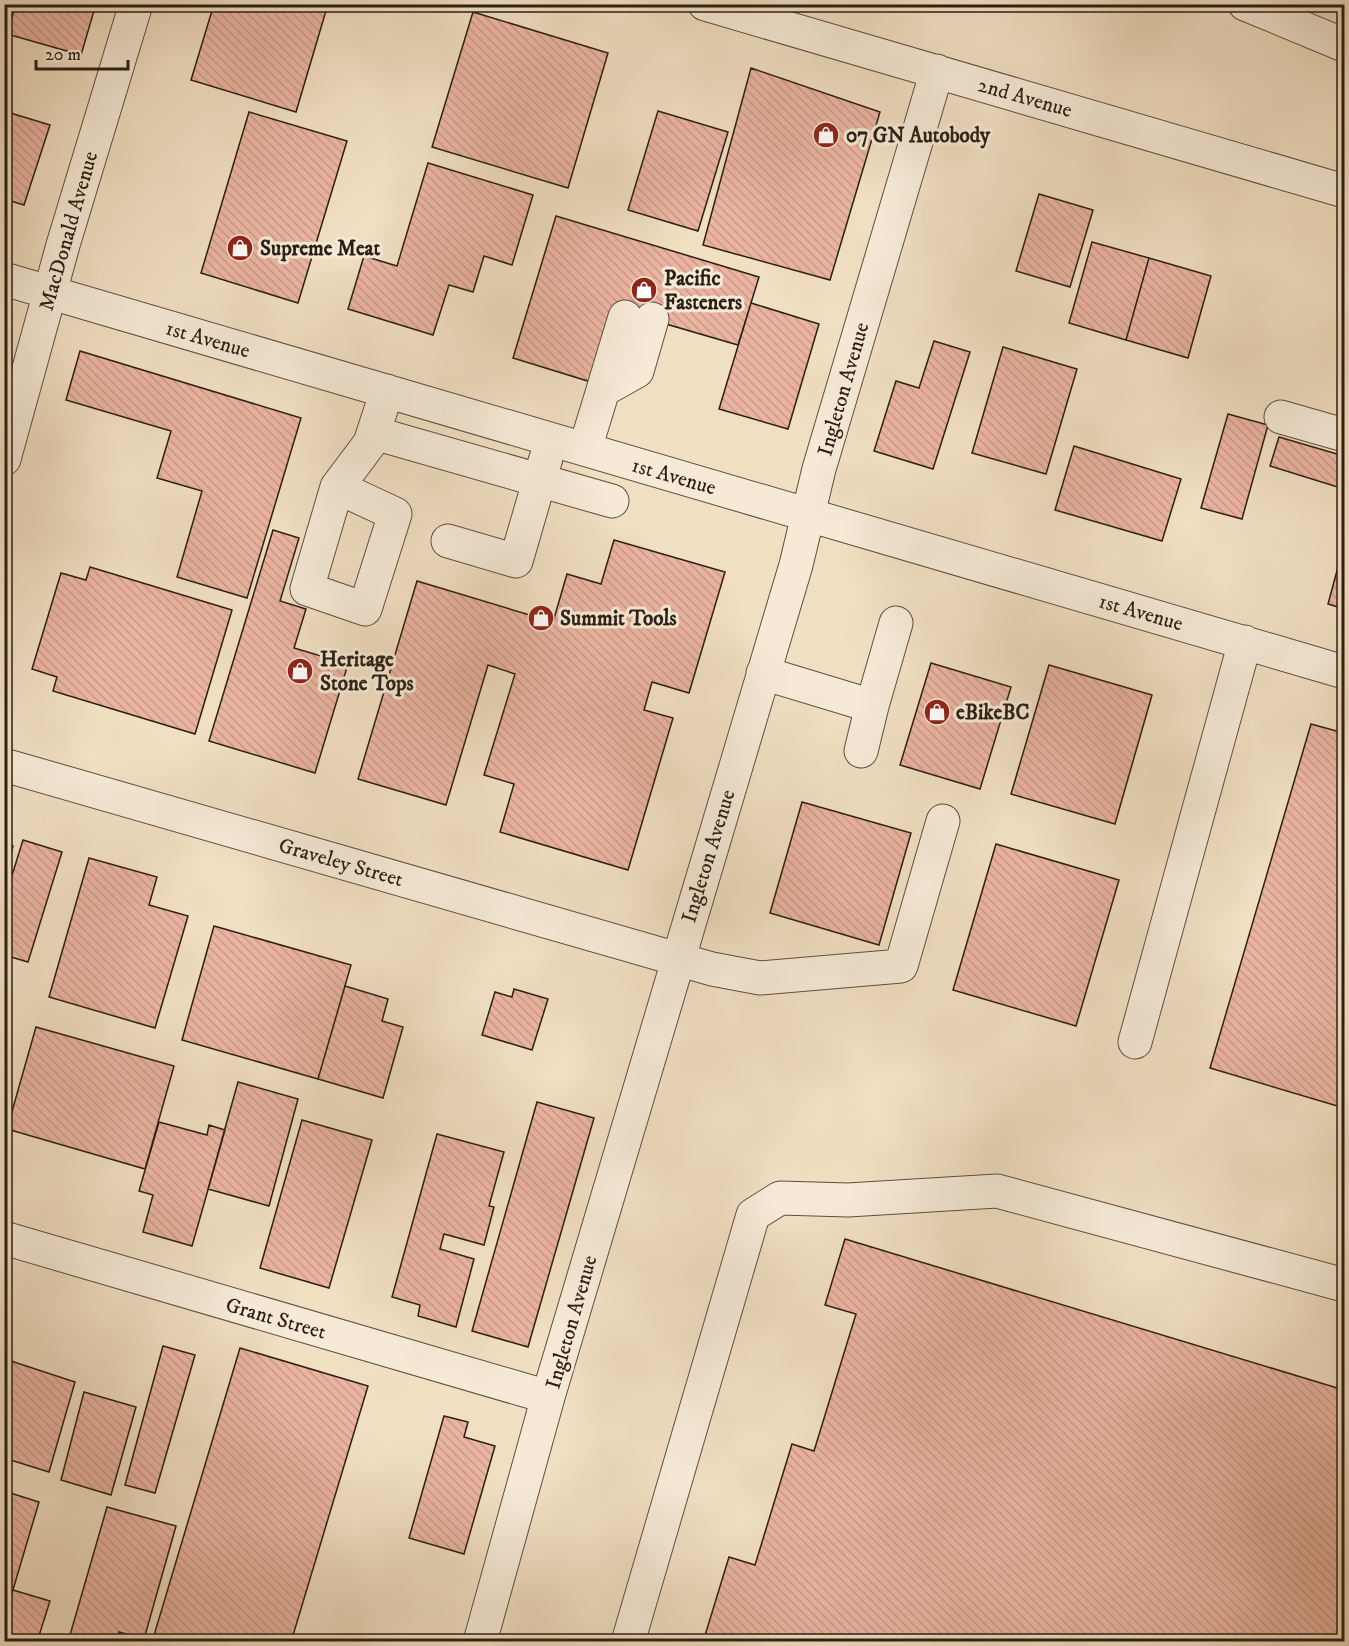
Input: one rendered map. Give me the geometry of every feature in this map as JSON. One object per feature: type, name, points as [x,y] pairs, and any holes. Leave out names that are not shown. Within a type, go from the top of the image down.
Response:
[{"type":"street","name":"MacDonald Avenue","points":[[4,459],[36,349],[49,292],[136,4]]},
{"type":"street","name":"2nd Avenue","points":[[705,4],[1344,191]]},
{"type":"street","points":[[1245,4],[1344,45]]},
{"type":"street","name":"Ingleton Avenue","points":[[480,1641],[549,1397],[796,563],[819,469],[937,71]]},
{"type":"street","name":"1st Avenue","points":[[4,279],[1344,672]]},
{"type":"street","points":[[585,449],[603,390],[639,318]]},
{"type":"street","points":[[337,487],[370,442],[387,391]]},
{"type":"street","points":[[1281,417],[1344,435]]},
{"type":"street","points":[[374,433],[612,501]]},
{"type":"street","points":[[448,541],[516,561],[552,440]]},
{"type":"street","points":[[861,751],[896,624]]},
{"type":"street","points":[[1135,1042],[1245,642]]},
{"type":"street","points":[[763,674],[872,706]]},
{"type":"street","name":"Graveley Street","points":[[4,765],[712,969],[760,978],[901,966],[943,821]]},
{"type":"street","points":[[628,1641],[753,1215],[780,1198],[848,1200],[997,1191],[1344,1285]]},
{"type":"street","name":"Grant Street","points":[[4,1238],[549,1397]]},
{"type":"building","points":[[4,4],[16,4],[7,34],[4,33]]},
{"type":"building","points":[[16,4],[96,4],[81,55],[7,34]]},
{"type":"building","points":[[214,4],[328,4],[296,112],[191,80]]},
{"type":"building","points":[[473,12],[608,53],[568,188],[432,147]]},
{"type":"building","points":[[751,68],[880,112],[830,280],[703,245]]},
{"type":"building","points":[[4,111],[50,125],[24,205],[4,199]]},
{"type":"building","points":[[658,111],[728,132],[698,231],[628,210]]},
{"type":"building","points":[[249,112],[347,141],[298,303],[201,273]]},
{"type":"building","points":[[428,163],[533,195],[512,265],[484,256],[473,292],[449,285],[433,335],[348,309],[364,256],[397,266]]},
{"type":"building","points":[[1039,194],[1093,210],[1070,287],[1016,271]]},
{"type":"building","name":"Pacific Fasteners","points":[[556,216],[759,277],[738,345],[635,315],[591,382],[513,358]]},
{"type":"building","points":[[1092,242],[1149,258],[1126,340],[1069,323]]},
{"type":"building","points":[[1149,258],[1211,276],[1188,358],[1126,340]]},
{"type":"building","points":[[751,303],[819,324],[788,429],[719,409]]},
{"type":"building","points":[[934,341],[970,352],[933,469],[874,451],[896,381],[919,388]]},
{"type":"building","points":[[1003,347],[1077,369],[1046,474],[972,453]]},
{"type":"building","points":[[80,351],[301,418],[247,598],[177,577],[202,491],[157,478],[171,431],[66,400]]},
{"type":"building","points":[[1228,414],[1268,425],[1242,519],[1201,508]]},
{"type":"building","points":[[1279,437],[1344,456],[1344,489],[1270,466]]},
{"type":"building","points":[[1074,446],[1181,479],[1162,541],[1055,510]]},
{"type":"building","points":[[273,530],[299,538],[280,601],[306,609],[294,648],[348,664],[315,773],[209,741]]},
{"type":"building","points":[[614,540],[725,572],[689,693],[652,682],[644,710],[673,718],[628,870],[500,832],[514,784],[484,775],[515,674],[488,665],[446,805],[358,779],[417,581],[553,622],[567,574],[601,584]]},
{"type":"building","points":[[1344,545],[1344,609],[1328,604]]},
{"type":"building","points":[[90,567],[232,610],[195,734],[53,691],[57,677],[32,669],[61,573],[86,580]]},
{"type":"building","points":[[931,663],[1011,687],[980,789],[900,765]]},
{"type":"building","points":[[1049,665],[1152,695],[1115,824],[1011,794]]},
{"type":"building","points":[[1311,724],[1344,733],[1344,1108],[1210,1068]]},
{"type":"building","points":[[802,802],[911,833],[879,945],[770,913]]},
{"type":"building","points":[[23,840],[62,852],[28,962],[4,955],[4,901]]},
{"type":"building","points":[[4,844],[13,846],[4,879]]},
{"type":"building","points":[[996,844],[1119,880],[1076,1026],[953,990]]},
{"type":"building","points":[[89,858],[157,877],[149,905],[188,916],[155,1028],[49,997]]},
{"type":"building","points":[[214,926],[351,965],[318,1079],[182,1040]]},
{"type":"building","points":[[345,986],[388,999],[382,1021],[403,1027],[383,1098],[318,1079]]},
{"type":"building","points":[[514,989],[548,999],[532,1050],[482,1035],[495,992],[512,997]]},
{"type":"building","points":[[36,1027],[174,1066],[145,1169],[7,1129]]},
{"type":"building","points":[[238,1082],[298,1099],[269,1206],[208,1189]]},
{"type":"building","points":[[537,1102],[594,1118],[528,1347],[472,1331]]},
{"type":"building","points":[[302,1120],[372,1140],[329,1288],[260,1268]]},
{"type":"building","points":[[159,1122],[207,1135],[209,1125],[225,1130],[192,1246],[143,1232],[153,1195],[139,1191]]},
{"type":"building","points":[[437,1134],[504,1152],[489,1206],[494,1207],[484,1245],[444,1234],[440,1249],[474,1259],[456,1327],[418,1316],[420,1305],[392,1297]]},
{"type":"building","points":[[845,1239],[1344,1390],[1344,1642],[703,1642],[729,1557],[755,1565],[792,1444],[814,1451],[856,1314],[825,1305]]},
{"type":"building","points":[[163,1346],[195,1355],[155,1493],[125,1485]]},
{"type":"building","points":[[240,1348],[368,1386],[291,1642],[152,1642]]},
{"type":"building","points":[[8,1360],[75,1382],[49,1472],[4,1458],[4,1372]]},
{"type":"building","points":[[84,1392],[136,1407],[111,1495],[61,1480]]},
{"type":"building","points":[[444,1416],[468,1422],[464,1437],[495,1446],[464,1554],[409,1538]]},
{"type":"building","points":[[4,1491],[39,1502],[7,1610],[4,1609]]},
{"type":"building","points":[[107,1507],[176,1526],[144,1639],[119,1632],[116,1642],[68,1642]]},
{"type":"building","points":[[13,1590],[50,1601],[37,1642],[19,1642],[4,1637],[4,1617]]},
{"type":"place","name":"07 GN Autobody","points":[[826,135]]},
{"type":"place","name":"Supreme Meat","points":[[240,248]]},
{"type":"place","name":"Pacific Fasteners","points":[[644,290]]},
{"type":"place","name":"Summit Tools","points":[[541,618]]},
{"type":"place","name":"Heritage Stone Tops","points":[[300,671]]},
{"type":"place","name":"eBikeBC","points":[[937,712]]}]
